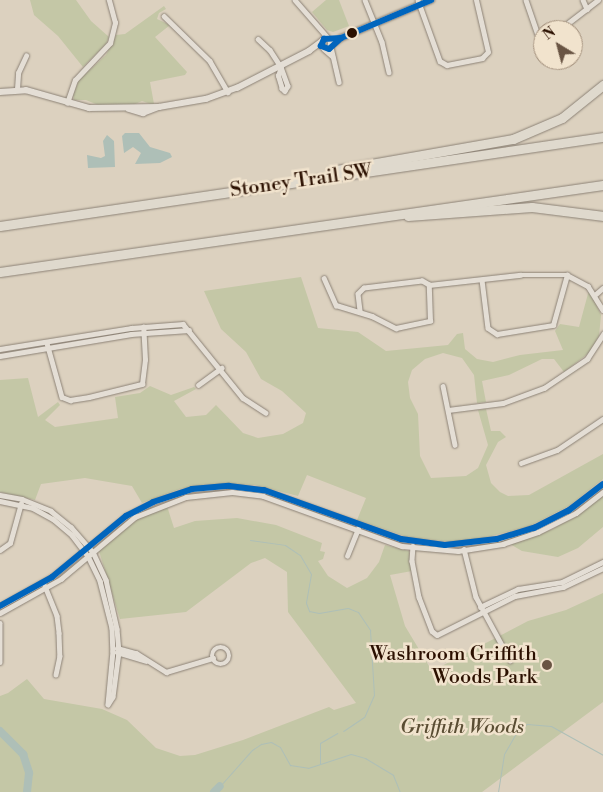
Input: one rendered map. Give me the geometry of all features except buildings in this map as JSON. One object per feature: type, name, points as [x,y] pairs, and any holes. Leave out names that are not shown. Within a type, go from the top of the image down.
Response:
[{"type":"highway","points":[[183,198],[221,188],[504,142],[562,118],[603,85]]},
{"type":"highway","name":"Stoney Trail SW","points":[[0,226],[603,137]]},
{"type":"highway","points":[[0,272],[603,185]]},
{"type":"highway","points":[[393,215],[420,218],[532,207],[603,216]]},
{"type":"street","points":[[66,103],[75,80],[110,43],[115,23],[109,0]]},
{"type":"street","points":[[295,0],[330,42],[338,82]]},
{"type":"street","points":[[365,0],[375,24],[389,72]]},
{"type":"street","points":[[0,92],[17,89],[66,103],[129,109],[143,113],[228,92],[309,52],[321,41],[330,42],[341,38],[375,24],[419,2],[428,0]]},
{"type":"street","points":[[419,2],[440,61],[447,65],[482,58],[488,52],[476,0]]},
{"type":"street","points":[[526,0],[533,20]]},
{"type":"street","points":[[583,0],[587,8]]},
{"type":"street","points":[[571,20],[598,0]]},
{"type":"street","points":[[164,16],[210,61],[228,92]]},
{"type":"street","points":[[318,28],[324,49],[332,56]]},
{"type":"street","points":[[258,39],[267,46],[281,67],[288,86],[285,91],[282,89],[278,76],[281,67]]},
{"type":"street","points":[[309,52],[324,49],[330,42]]},
{"type":"street","points":[[17,89],[18,73],[26,56]]},
{"type":"street","points":[[360,312],[358,294],[364,288],[422,281],[429,285],[531,274],[567,275],[584,282],[596,294],[603,310]]},
{"type":"street","points":[[482,280],[488,328],[497,334],[553,325],[567,275]]},
{"type":"street","points":[[324,278],[336,305],[360,312],[393,328],[428,323],[433,316],[429,285]]},
{"type":"street","points":[[596,294],[603,288]]},
{"type":"street","points":[[189,330],[144,333],[1,356],[0,349],[143,327],[180,324],[189,330],[246,401],[266,413]]},
{"type":"street","points":[[47,343],[62,397],[70,400],[89,397],[142,384],[143,327]]},
{"type":"street","points":[[448,410],[503,403],[536,392],[569,373],[600,345],[603,334]]},
{"type":"street","points":[[95,335],[97,341]]},
{"type":"street","points":[[198,385],[221,368]]},
{"type":"street","points":[[444,386],[455,445]]},
{"type":"street","points":[[521,463],[557,450],[603,420]]},
{"type":"street","points":[[0,606],[43,583],[132,512],[170,495],[214,490],[264,490],[414,543],[464,545],[534,528],[568,511],[603,484]]},
{"type":"street","points":[[0,613],[46,589],[135,517],[164,503],[214,490],[263,496],[413,548],[464,551],[504,544],[538,532],[576,512],[603,492]]},
{"type":"street","points":[[263,496],[264,490]]},
{"type":"street","points":[[0,495],[50,514],[93,552],[110,603],[119,650],[113,697],[108,705],[113,649],[110,603],[85,551],[50,514]]},
{"type":"street","points":[[0,501],[21,502]]},
{"type":"street","points":[[0,550],[10,543],[21,502]]},
{"type":"street","points":[[307,511],[310,505]]},
{"type":"street","points":[[132,512],[135,517]]},
{"type":"street","points":[[347,556],[360,524]]},
{"type":"street","points":[[414,543],[416,585],[434,633],[443,634],[515,596],[563,587],[603,568]]},
{"type":"street","points":[[464,545],[468,575],[480,607],[510,660]]},
{"type":"street","points":[[480,607],[518,589],[562,582],[603,562]]},
{"type":"street","points":[[43,583],[59,633],[60,656],[56,675]]},
{"type":"street","points":[[0,623],[0,662]]},
{"type":"street","points":[[113,649],[136,653],[166,672],[213,658],[218,647],[230,652],[230,658],[224,664],[216,663],[213,658]]},
{"type":"green space","points":[[30,0],[76,0],[91,21],[109,37],[106,44],[83,67],[58,36],[34,15]]},
{"type":"green space","points":[[326,0],[339,0],[349,26],[333,32],[327,30],[312,12]]},
{"type":"green space","points":[[164,6],[166,9],[159,13],[157,19],[170,25],[155,37],[187,72],[185,75],[150,82],[154,104],[142,101],[133,105],[98,105],[86,100],[74,100],[73,95],[79,80],[106,55],[116,35],[125,34]]},
{"type":"green space","points":[[301,277],[318,328],[358,332],[386,351],[448,345],[457,334],[463,333],[465,349],[477,359],[493,362],[520,355],[563,350],[555,331],[560,324],[579,327],[589,290],[601,315],[599,336],[590,352],[564,372],[554,359],[542,359],[509,375],[482,381],[486,402],[477,403],[474,375],[462,358],[443,353],[425,359],[412,370],[408,382],[410,398],[418,414],[420,456],[431,478],[466,476],[478,468],[488,445],[478,410],[486,409],[491,431],[500,431],[506,437],[498,442],[486,465],[491,483],[500,492],[508,496],[529,495],[603,454],[603,479],[569,506],[530,526],[480,539],[450,542],[407,537],[357,520],[366,498],[307,475],[298,496],[255,485],[209,484],[180,489],[142,503],[132,486],[85,478],[41,484],[35,500],[0,492],[0,380],[28,378],[38,417],[58,402],[60,405],[45,420],[55,427],[118,418],[115,397],[140,393],[150,386],[171,395],[194,387],[196,389],[174,401],[186,417],[206,415],[216,405],[243,433],[258,438],[283,434],[303,423],[306,413],[282,391],[261,379],[246,352],[221,329],[204,291]]},
{"type":"green space","points":[[603,496],[603,527],[578,548],[558,557],[522,551],[510,544],[553,529]]},
{"type":"green space","name":"Griffith Woods","points":[[167,506],[174,528],[195,521],[237,518],[276,525],[322,543],[320,551],[325,552],[323,559],[318,561],[328,576],[347,588],[367,578],[379,562],[385,545],[409,551],[412,571],[390,575],[405,626],[432,671],[528,621],[566,610],[603,593],[603,702],[482,792],[0,792],[0,696],[8,693],[27,679],[44,699],[102,709],[127,720],[156,748],[180,756],[195,755],[243,740],[329,707],[334,710],[356,703],[288,612],[287,572],[265,558],[251,563],[186,612],[120,619],[99,551],[138,519]]},
{"type":"shaded area","points":[[125,133],[139,133],[150,147],[170,153],[172,157],[160,163],[135,164],[141,153],[133,147],[124,153],[122,136]]},
{"type":"shaded area","points":[[107,135],[114,141],[115,167],[88,168],[87,155],[101,158],[105,156],[103,141]]},
{"type":"waterway","points":[[250,540],[285,545],[300,555],[311,574],[306,603],[309,611],[319,613],[348,608],[358,612],[370,630],[374,695],[364,717],[343,731]]},
{"type":"waterway","points":[[498,792],[504,754],[518,730],[527,724],[551,726],[603,755]]},
{"type":"waterway","points":[[0,731],[23,754],[29,773],[27,792]]},
{"type":"waterway","points":[[320,764],[320,743],[337,733]]},
{"type":"waterway","points":[[220,786],[252,750],[261,744],[271,742],[280,747],[290,765],[308,768],[351,754],[365,758],[393,775],[400,792]]},
{"type":"waterway","points":[[214,792],[220,786]]},
{"type":"transit line","points":[[341,38],[431,0]]},
{"type":"transit line","points":[[341,38],[329,49],[321,46],[324,39],[341,38]]},
{"type":"transit line","points":[[0,606],[52,577],[126,516],[153,502],[192,489],[229,486],[264,490],[401,539],[445,545],[497,539],[534,528],[568,511],[603,484]]},
{"type":"place","name":"Washroom Griffith Woods Park","points":[[547,665]]}]
